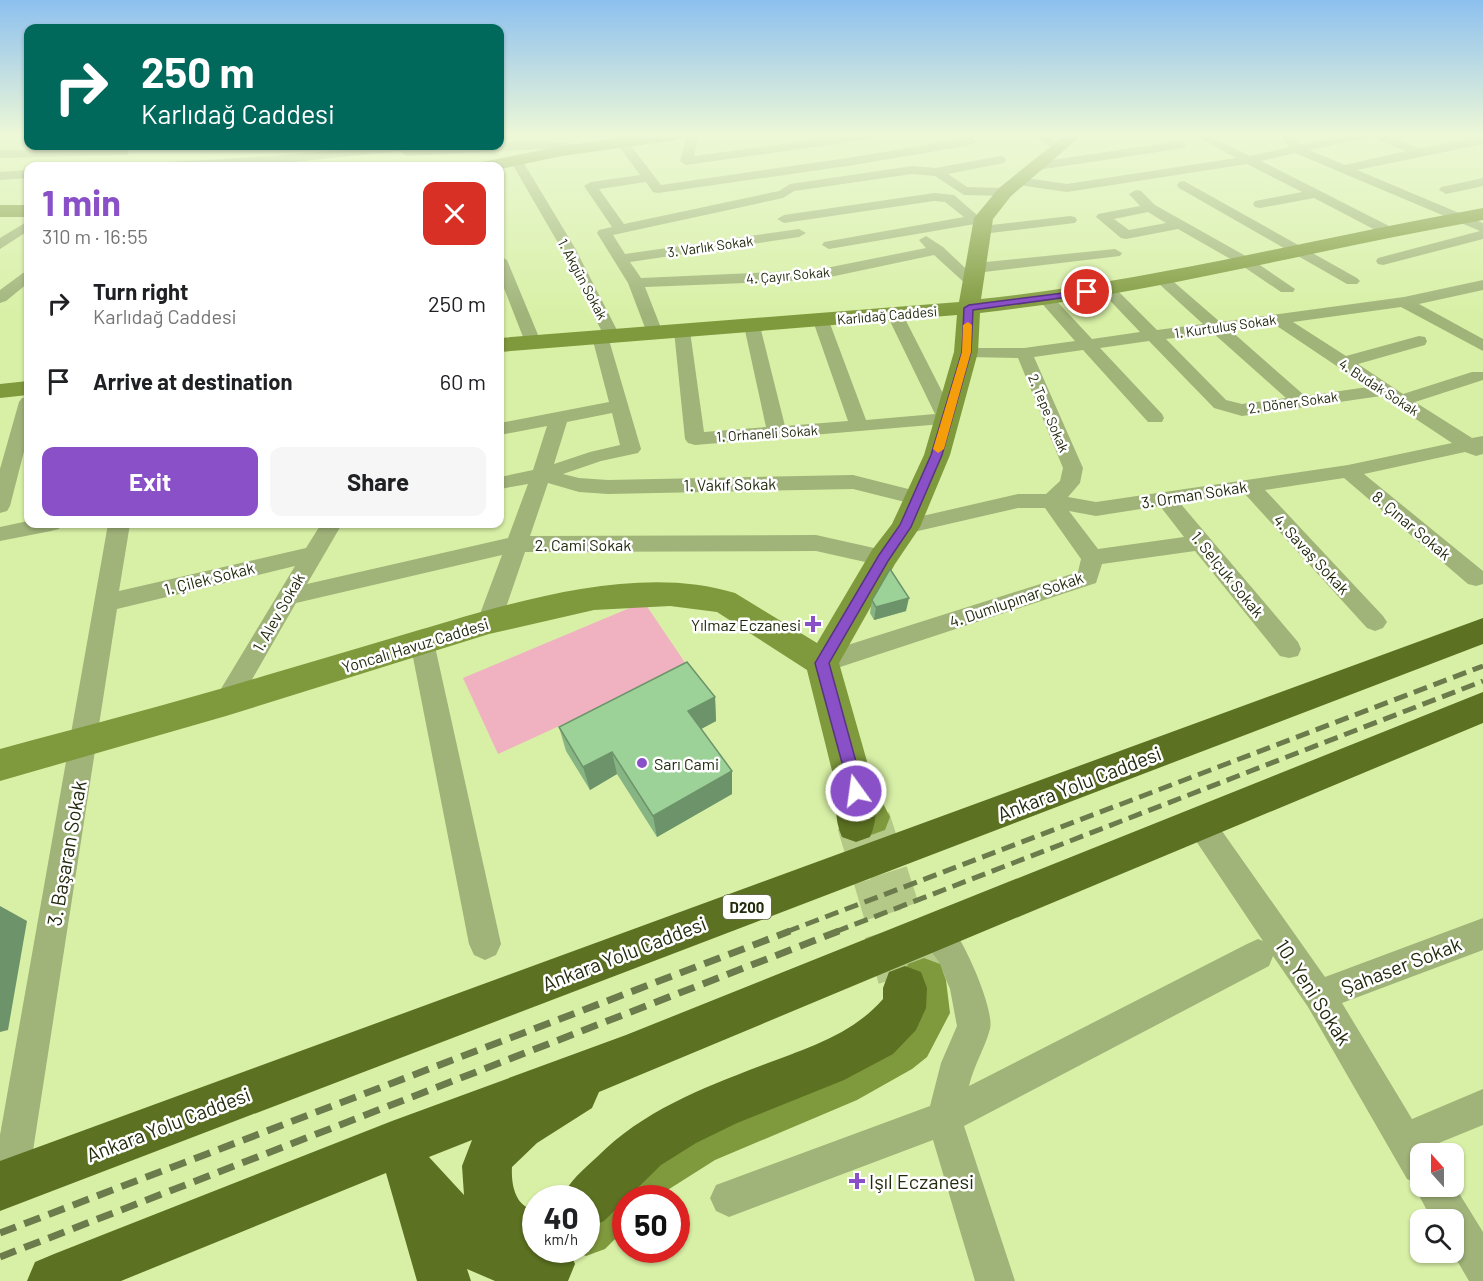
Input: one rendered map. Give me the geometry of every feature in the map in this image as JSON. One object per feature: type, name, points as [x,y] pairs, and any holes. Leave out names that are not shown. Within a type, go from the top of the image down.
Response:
[{"type":"highway","name":"Ankara Yolu Caddesi","points":[[5,1185],[1483,631]]},
{"type":"highway","points":[[54,1281],[401,1160],[626,1058],[1483,707]]},
{"type":"highway","points":[[600,1190],[663,1134],[709,1111],[833,1061],[874,1038],[891,1025],[901,1012],[915,984]]},
{"type":"highway","points":[[522,1234],[506,1224],[495,1211],[488,1188],[487,1169],[492,1152],[511,1133],[626,1058]]},
{"type":"highway","points":[[401,1160],[456,1223],[487,1251],[511,1259],[522,1258]]},
{"type":"highway","points":[[401,1160],[444,1281]]},
{"type":"main road","points":[[861,811],[822,663],[883,558],[905,527],[937,455],[966,352],[980,223],[1013,195]]},
{"type":"main road","points":[[1458,217],[1483,209]]},
{"type":"main road","points":[[0,211],[24,211]]},
{"type":"main road","name":"Karlıdağ Caddesi","points":[[504,345],[895,315],[973,286],[1046,299],[1162,279],[1388,231],[1483,214]]},
{"type":"main road","points":[[0,391],[24,388]]},
{"type":"main road","name":"Yoncalı Havuz Caddesi","points":[[0,765],[226,702],[489,622],[594,598],[670,594],[724,602],[822,663]]},
{"type":"main road","points":[[600,1216],[642,1176],[698,1143],[840,1083],[896,1053],[910,1041],[920,1028],[927,1013],[915,984]]},
{"type":"street","name":"1. Akgün Sokak","points":[[537,195],[568,248],[606,336],[619,406],[631,449],[597,456],[541,475]]},
{"type":"street","points":[[597,195],[620,230]]},
{"type":"street","points":[[644,195],[710,210],[780,195]]},
{"type":"street","points":[[661,195],[664,198]]},
{"type":"street","points":[[655,333],[636,284],[604,233],[620,230],[664,198],[677,195]]},
{"type":"street","points":[[1037,195],[1083,232]]},
{"type":"street","points":[[1137,195],[1150,208],[1245,262],[1287,289]]},
{"type":"street","points":[[1201,195],[1352,281]]},
{"type":"street","points":[[1260,204],[1334,195]]},
{"type":"street","points":[[1402,195],[1483,228]]},
{"type":"street","points":[[1319,196],[1388,231]]},
{"type":"street","points":[[784,219],[933,197],[949,198],[980,223]]},
{"type":"street","points":[[761,199],[799,233],[818,236],[849,268]]},
{"type":"street","points":[[1150,208],[1103,217],[1126,235],[1178,225]]},
{"type":"street","points":[[710,210],[744,242]]},
{"type":"street","points":[[829,245],[980,223],[1070,220]]},
{"type":"street","points":[[0,245],[24,228]]},
{"type":"street","points":[[915,231],[938,250],[973,286],[1115,253]]},
{"type":"street","name":"3. Varlık Sokak","points":[[620,259],[799,233]]},
{"type":"street","points":[[1383,261],[1483,235]]},
{"type":"street","name":"4. Çayır Sokak","points":[[636,284],[816,275],[938,250]]},
{"type":"street","points":[[504,270],[533,342]]},
{"type":"street","points":[[0,298],[24,279]]},
{"type":"street","points":[[1162,279],[1300,401]]},
{"type":"street","name":"1. Kurtuluş Sokak","points":[[966,352],[1024,353],[1088,345],[1404,302],[1483,285]]},
{"type":"street","name":"2. Döner Sokak","points":[[1107,289],[1220,404],[1242,410],[1383,390]]},
{"type":"street","points":[[1046,299],[1155,418]]},
{"type":"street","points":[[1404,302],[1483,346]]},
{"type":"street","points":[[895,315],[947,419]]},
{"type":"street","name":"4. Budak Sokak","points":[[1276,318],[1383,390],[1479,447]]},
{"type":"street","points":[[821,321],[860,426]]},
{"type":"street","points":[[752,326],[777,433]]},
{"type":"street","name":"1. Orhaneli Sokak","points":[[682,331],[695,439],[947,419]]},
{"type":"street","points":[[1342,363],[1419,341]]},
{"type":"street","name":"2. Tepe Sokak","points":[[1024,353],[1073,468],[1070,483],[1051,501]]},
{"type":"street","points":[[1399,400],[1478,376]]},
{"type":"street","points":[[504,428],[619,406]]},
{"type":"street","points":[[0,506],[24,417]]},
{"type":"street","points":[[489,622],[559,417]]},
{"type":"street","name":"3. Orman Sokak","points":[[905,527],[1018,501],[1051,501],[1096,509],[1348,471],[1479,447]]},
{"type":"street","name":"8. Çınar Sokak","points":[[1348,471],[1476,578]]},
{"type":"street","points":[[504,482],[541,475]]},
{"type":"street","name":"1. Vakıf Sokak","points":[[541,475],[579,485],[608,487],[853,482],[917,498]]},
{"type":"street","name":"4. Savaş Sokak","points":[[1249,486],[1375,622]]},
{"type":"street","name":"1. Selçuk Sokak","points":[[1165,499],[1289,649]]},
{"type":"street","points":[[1051,501],[1092,558]]},
{"type":"street","points":[[0,534],[31,528]]},
{"type":"street","name":"3. Başaran Sokak","points":[[5,1185],[84,742],[118,528]]},
{"type":"street","name":"1. Alev Sokak","points":[[226,702],[328,528]]},
{"type":"street","name":"4. Dumlupınar Sokak","points":[[822,663],[1088,577],[1092,558],[1202,542]]},
{"type":"street","name":"2. Cami Sokak","points":[[286,597],[516,544],[816,543],[883,558]]},
{"type":"street","name":"1. Çilek Sokak","points":[[107,603],[312,554]]},
{"type":"street","points":[[423,642],[485,944]]},
{"type":"street","name":"10. Yeni Sokak","points":[[1200,823],[1319,996],[1410,1150]]},
{"type":"street","points":[[936,932],[950,951],[962,979],[974,1028],[958,1063],[944,1118],[995,1281]]},
{"type":"street","name":"Şahaser Sokak","points":[[1319,996],[1483,934]]},
{"type":"street","points":[[729,1198],[944,1118],[1258,955]]},
{"type":"street","points":[[1427,1143],[1483,1107]]},
{"type":"street","points":[[1464,1238],[1483,1268]]},
{"type":"shaded area","points":[[644,602],[688,667],[498,754],[463,678]]},
{"type":"building","points":[[890,569],[909,598],[876,607],[872,600]]},
{"type":"building","name":"Sarı Cami","points":[[687,662],[715,697],[688,711],[732,771],[653,816],[612,752],[583,767],[559,727]]},
{"type":"tunnel","points":[[871,818],[908,932]]},
{"type":"tunnel","points":[[856,824],[888,932]]},
{"type":"tunnel","points":[[888,931],[905,988]]},
{"type":"tunnel","points":[[908,931],[924,980]]},
{"type":"railway","points":[[786,932],[1483,666]]},
{"type":"railway","points":[[835,932],[1483,681]]},
{"type":"railway","points":[[0,1233],[790,931]]},
{"type":"railway","points":[[0,1257],[839,931]]},
{"type":"slow traffic","points":[[938,449],[966,352],[968,325]]},
{"type":"place","name":"Yılmaz Eczanesi","points":[[813,624]]},
{"type":"place","name":"Sarı Cami","points":[[642,763]]},
{"type":"place","name":"Işıl Eczanesi","points":[[857,1181]]},
{"type":"route","points":[[856,791],[822,663],[883,558],[905,527],[937,455],[966,352],[969,308],[1087,292]]}]
